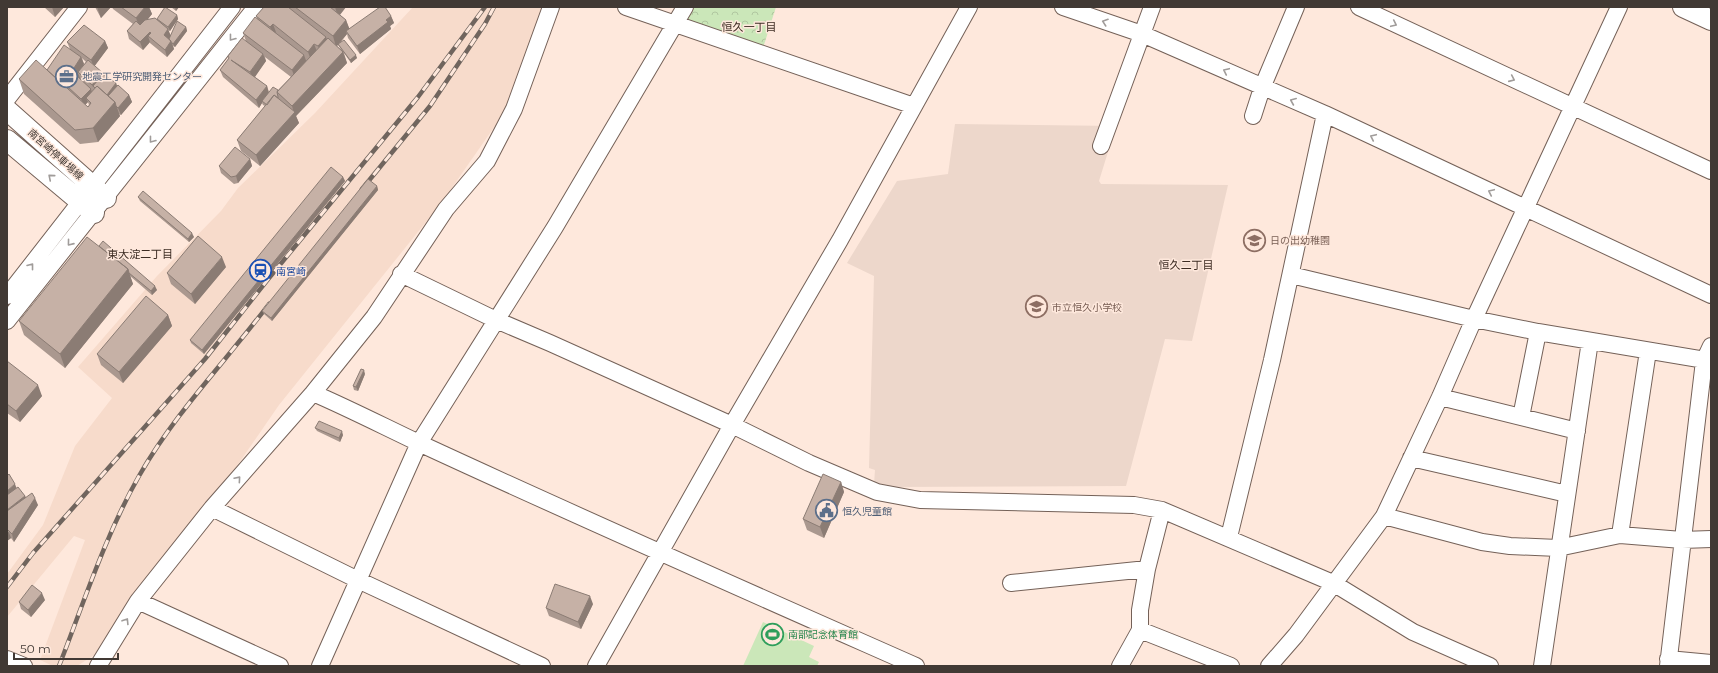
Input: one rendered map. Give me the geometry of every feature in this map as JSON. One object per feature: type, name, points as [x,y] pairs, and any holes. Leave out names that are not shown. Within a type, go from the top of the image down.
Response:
[{"type":"main road","points":[[1683,7],[1711,20]]},
{"type":"main road","name":"南宮崎停車場線","points":[[7,110],[93,200]]},
{"type":"main road","name":"南宮崎停車場線","points":[[7,140],[93,200]]},
{"type":"street","points":[[7,99],[79,7]]},
{"type":"street","points":[[7,321],[232,7]]},
{"type":"street","points":[[7,296],[93,200],[256,7]]},
{"type":"street","points":[[98,666],[138,601],[212,508],[313,393],[374,317],[401,274],[446,209],[487,161],[514,109],[551,7]]},
{"type":"street","points":[[626,7],[914,106]]},
{"type":"street","points":[[320,666],[419,443],[555,227],[685,7]]},
{"type":"street","points":[[596,666],[662,552],[732,425],[840,240],[970,7]]},
{"type":"street","points":[[1063,7],[1142,34],[1262,88],[1325,114],[1711,295]]},
{"type":"street","points":[[1101,146],[1152,7]]},
{"type":"street","points":[[1253,116],[1262,88],[1296,7]]},
{"type":"street","points":[[1359,7],[1711,171]]},
{"type":"street","points":[[1269,666],[1296,635],[1384,516],[1619,7]]},
{"type":"street","points":[[1229,537],[1291,275],[1325,114]]},
{"type":"street","points":[[401,274],[496,320],[732,425],[809,463],[877,492],[920,500],[1134,505],[1162,510],[1229,537],[1333,583],[1413,632],[1490,666]]},
{"type":"street","points":[[1291,275],[1474,319],[1538,332],[1708,361]]},
{"type":"street","points":[[1521,417],[1538,332]]},
{"type":"street","points":[[1542,666],[1558,548],[1590,341]]},
{"type":"street","points":[[1711,346],[1682,540],[1668,662],[1711,663]]},
{"type":"street","points":[[1620,535],[1648,351]]},
{"type":"street","points":[[313,393],[361,414],[419,443],[916,666]]},
{"type":"street","points":[[1440,397],[1576,431]]},
{"type":"street","points":[[1411,458],[1567,494]]},
{"type":"street","points":[[212,508],[358,580],[542,666]]},
{"type":"street","points":[[1120,666],[1140,630],[1140,610],[1147,569],[1162,510]]},
{"type":"street","points":[[1384,516],[1482,542],[1510,546],[1558,548],[1620,535],[1682,540],[1711,539]]},
{"type":"street","points":[[1010,583],[1147,569]]},
{"type":"street","points":[[138,601],[280,666]]},
{"type":"street","points":[[1140,630],[1231,666]]},
{"type":"street","points":[[7,659],[24,666]]},
{"type":"shaded area","points":[[413,7],[545,7],[506,106],[497,123],[442,202],[279,405],[221,489],[96,654],[77,666],[53,666],[40,660],[85,540],[74,536],[7,617],[7,574],[43,525],[75,446],[112,398],[78,367],[157,276],[221,211],[238,188],[315,113]]},
{"type":"shaded area","name":"市立恒久小学校","points":[[955,124],[1116,126],[1099,181],[1101,184],[1228,185],[1192,341],[1165,339],[1126,486],[885,487],[874,484],[875,470],[869,468],[874,276],[847,263],[897,181],[948,174]]},
{"type":"green space","points":[[691,7],[776,7],[763,48],[691,24],[687,19]]},
{"type":"green space","name":"南部記念体育館","points":[[763,622],[814,646],[809,657],[819,662],[817,666],[743,666]]},
{"type":"building","points":[[121,7],[145,7],[136,18]]},
{"type":"building","points":[[165,7],[177,15],[168,27],[157,19]]},
{"type":"building","points":[[264,7],[288,7],[326,37],[318,46],[314,44],[308,52],[273,24],[270,27],[256,16]]},
{"type":"building","points":[[295,7],[330,7],[346,20],[333,36]]},
{"type":"building","points":[[380,7],[385,7],[391,16],[386,20],[388,22],[357,46],[346,31]]},
{"type":"building","points":[[255,17],[304,55],[292,70],[243,33]]},
{"type":"building","points":[[155,18],[168,29],[164,35],[171,41],[165,50],[148,36],[151,33],[150,32],[140,42],[127,31],[136,21],[140,25],[145,20]]},
{"type":"building","points":[[177,21],[186,27],[173,44],[169,39]]},
{"type":"building","points":[[84,25],[105,41],[91,60],[67,42]]},
{"type":"building","points":[[242,38],[263,54],[250,72],[231,60],[267,86],[256,100],[220,70],[229,58],[228,56]]},
{"type":"building","points":[[328,38],[343,52],[292,106],[277,92]]},
{"type":"building","points":[[344,40],[356,55],[350,60],[338,44]]},
{"type":"building","points":[[64,45],[81,57],[74,68],[77,70],[66,87],[47,70]]},
{"type":"building","points":[[36,60],[88,107],[91,103],[86,98],[97,86],[115,102],[93,128],[75,130],[19,79]]},
{"type":"building","points":[[88,60],[103,73],[92,85],[78,72]]},
{"type":"building","points":[[103,74],[116,83],[107,95],[97,86],[95,88],[93,86]]},
{"type":"building","points":[[77,76],[91,89],[81,99],[68,87]]},
{"type":"building","points":[[118,85],[129,95],[118,108],[115,102],[108,96]]},
{"type":"building","points":[[273,87],[278,90],[278,98],[274,95],[267,105],[262,101]]},
{"type":"building","points":[[274,95],[295,112],[256,155],[237,140]]},
{"type":"building","points":[[235,147],[250,159],[236,176],[231,177],[219,166]]},
{"type":"building","points":[[331,167],[343,177],[202,350],[190,340]]},
{"type":"building","points":[[368,179],[377,186],[271,318],[262,311]]},
{"type":"building","points":[[143,191],[192,233],[188,239],[138,197]]},
{"type":"building","points":[[198,236],[222,257],[191,294],[167,273]]},
{"type":"building","points":[[87,237],[128,269],[60,354],[19,321]]},
{"type":"building","points":[[103,241],[155,286],[151,291],[129,273],[128,269],[99,246]]},
{"type":"building","points":[[146,296],[168,315],[119,372],[97,354]]},
{"type":"building","points":[[7,361],[38,385],[16,411],[7,404]]},
{"type":"building","points":[[361,369],[364,370],[356,387],[353,386]]},
{"type":"building","points":[[319,421],[342,431],[339,438],[315,428]]},
{"type":"building","points":[[9,474],[15,484],[7,491],[7,476]]},
{"type":"building","points":[[823,474],[841,482],[820,527],[803,519]]},
{"type":"building","points":[[18,487],[25,496],[7,510],[7,495]]},
{"type":"building","points":[[32,493],[35,498],[12,534],[8,530],[7,531],[7,511]]},
{"type":"building","points":[[555,584],[590,596],[578,622],[546,608]]},
{"type":"building","points":[[32,585],[42,593],[28,610],[19,602]]},
{"type":"railway","points":[[7,587],[33,553],[205,359],[269,278],[418,97],[485,7]]},
{"type":"railway","points":[[362,189],[430,106],[485,24],[494,7]]},
{"type":"railway","points":[[59,666],[105,546],[139,476],[168,431],[269,304]]},
{"type":"place","name":"地震工学研究開発センター","points":[[67,76]]},
{"type":"place","name":"日の出幼稚園","points":[[1255,240]]},
{"type":"place","name":"南宮崎","points":[[261,271]]},
{"type":"place","name":"市立恒久小学校","points":[[1037,307]]},
{"type":"place","name":"恒久児童館","points":[[826,511]]},
{"type":"place","name":"南部記念体育館","points":[[773,634]]},
{"type":"district","name":"恒久一丁目","points":[[749,27]]},
{"type":"district","name":"東大淀二丁目","points":[[140,254]]},
{"type":"district","name":"恒久二丁目","points":[[1186,265]]}]
